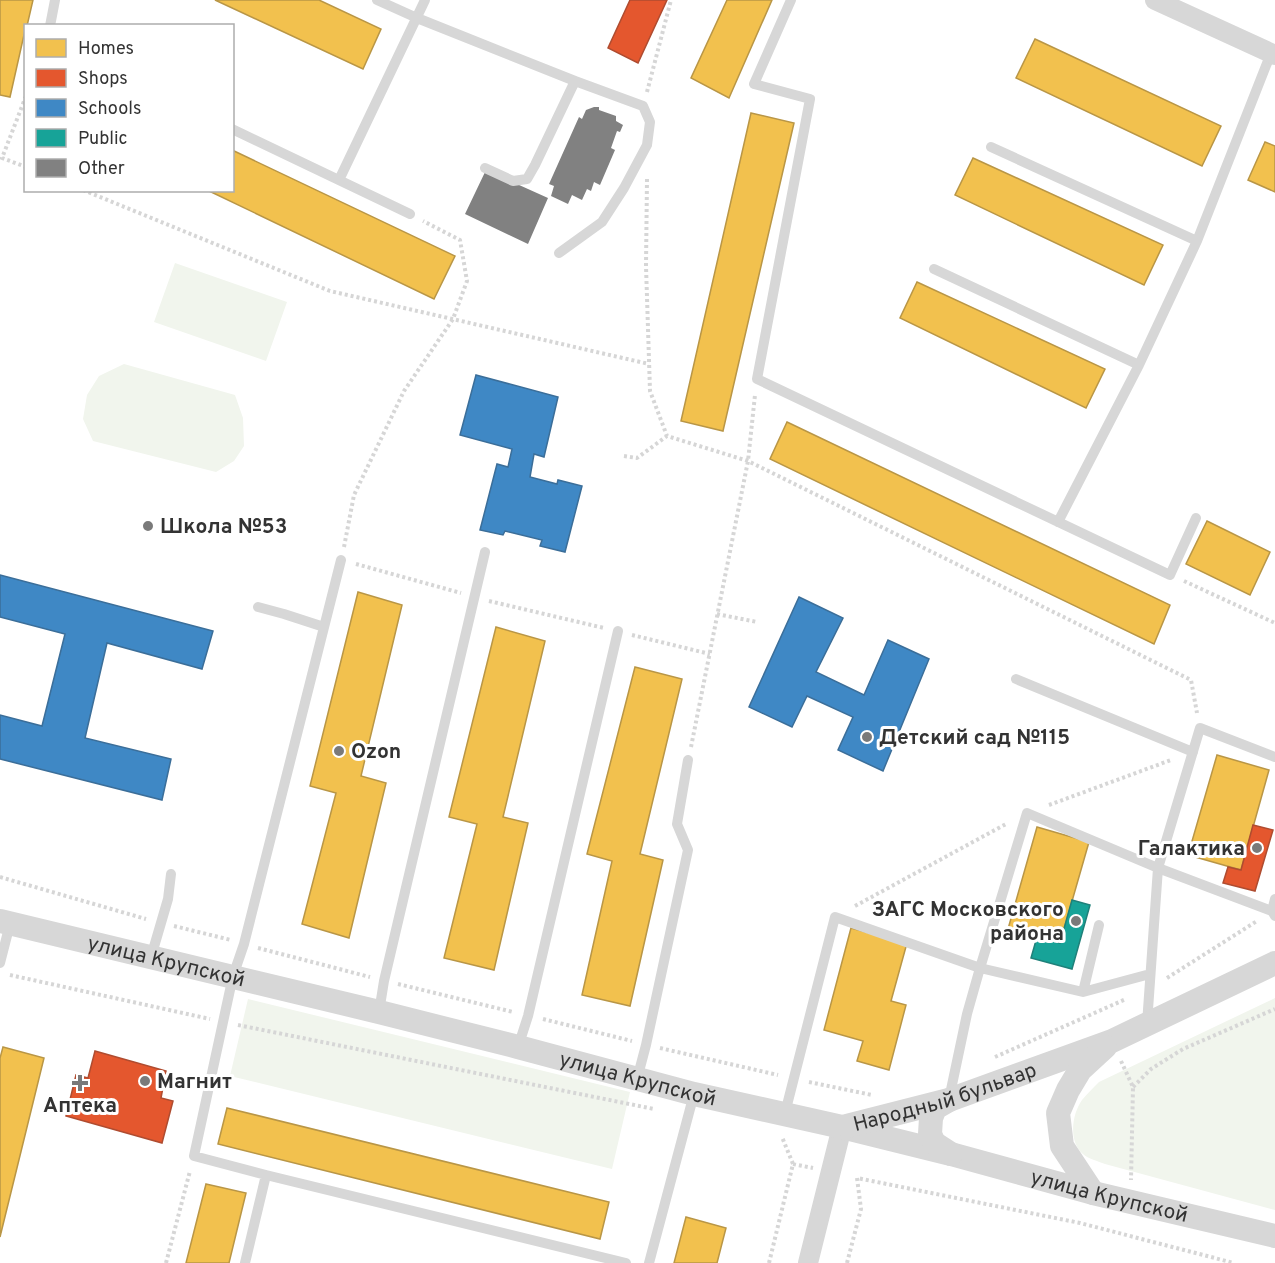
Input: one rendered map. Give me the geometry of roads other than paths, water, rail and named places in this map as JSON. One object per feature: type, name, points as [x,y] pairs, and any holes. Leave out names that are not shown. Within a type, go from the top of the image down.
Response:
[{"type":"street","points":[[1155,0],[1273,54]]},
{"type":"street","name":"улица Крупской","points":[[5,922],[518,1047],[637,1079],[691,1105],[785,1113],[951,1154],[1093,1193],[1275,1236]]},
{"type":"street","name":"Народный бульвар","points":[[808,1263],[842,1127],[949,1100],[1112,1041],[1275,963]]},
{"type":"street","name":"Народный бульвар","points":[[1093,1193],[1062,1146],[1058,1113],[1080,1070],[1112,1041]]},
{"type":"street","points":[[949,1100],[935,1108],[931,1118],[930,1134],[934,1143],[951,1154]]},
{"type":"lane","points":[[50,24],[55,0]]},
{"type":"lane","points":[[377,0],[575,81],[643,106],[650,122],[647,145],[624,188],[602,222],[559,253]]},
{"type":"lane","points":[[339,180],[425,0]]},
{"type":"lane","points":[[791,0],[754,84],[810,99],[757,379],[1170,575],[1196,518]]},
{"type":"lane","points":[[1058,522],[1139,365],[1197,241],[1273,54]]},
{"type":"lane","points":[[485,168],[513,181],[527,178],[575,81]]},
{"type":"lane","points":[[234,130],[410,214]]},
{"type":"lane","points":[[991,147],[1197,241]]},
{"type":"lane","points":[[934,269],[1139,365]]},
{"type":"lane","points":[[379,1012],[384,981],[485,552]]},
{"type":"lane","points":[[341,560],[244,944],[233,976],[194,1156],[626,1263]]},
{"type":"lane","points":[[258,607],[324,627]]},
{"type":"lane","points":[[518,1047],[528,1016],[618,632]]},
{"type":"lane","points":[[1016,679],[1193,752]]},
{"type":"lane","points":[[1147,1024],[1158,868],[1200,728],[1275,757]]},
{"type":"lane","points":[[637,1079],[688,850],[677,824],[688,760]]},
{"type":"lane","points":[[949,1100],[967,1014],[1027,813],[1273,914],[1275,899]]},
{"type":"lane","points":[[151,957],[168,898],[171,873]]},
{"type":"lane","points":[[785,1113],[835,917],[980,968],[1083,992],[1150,974]]},
{"type":"lane","points":[[0,963],[5,922]]},
{"type":"lane","points":[[1083,992],[1099,925]]},
{"type":"lane","points":[[649,1263],[691,1105]]},
{"type":"lane","points":[[244,1263],[266,1175]]},
{"type":"place","name":"Школа №53","points":[[148,526]]},
{"type":"place","name":"Детский сад №115","points":[[867,737]]},
{"type":"place","name":"Ozon","points":[[339,751]]},
{"type":"place","name":"Галактика","points":[[1257,848]]},
{"type":"place","name":"ЗАГС Московского района","points":[[1076,921]]},
{"type":"place","name":"Магнит","points":[[145,1081]]},
{"type":"place","name":"Аптека","points":[[80,1083]]}]
